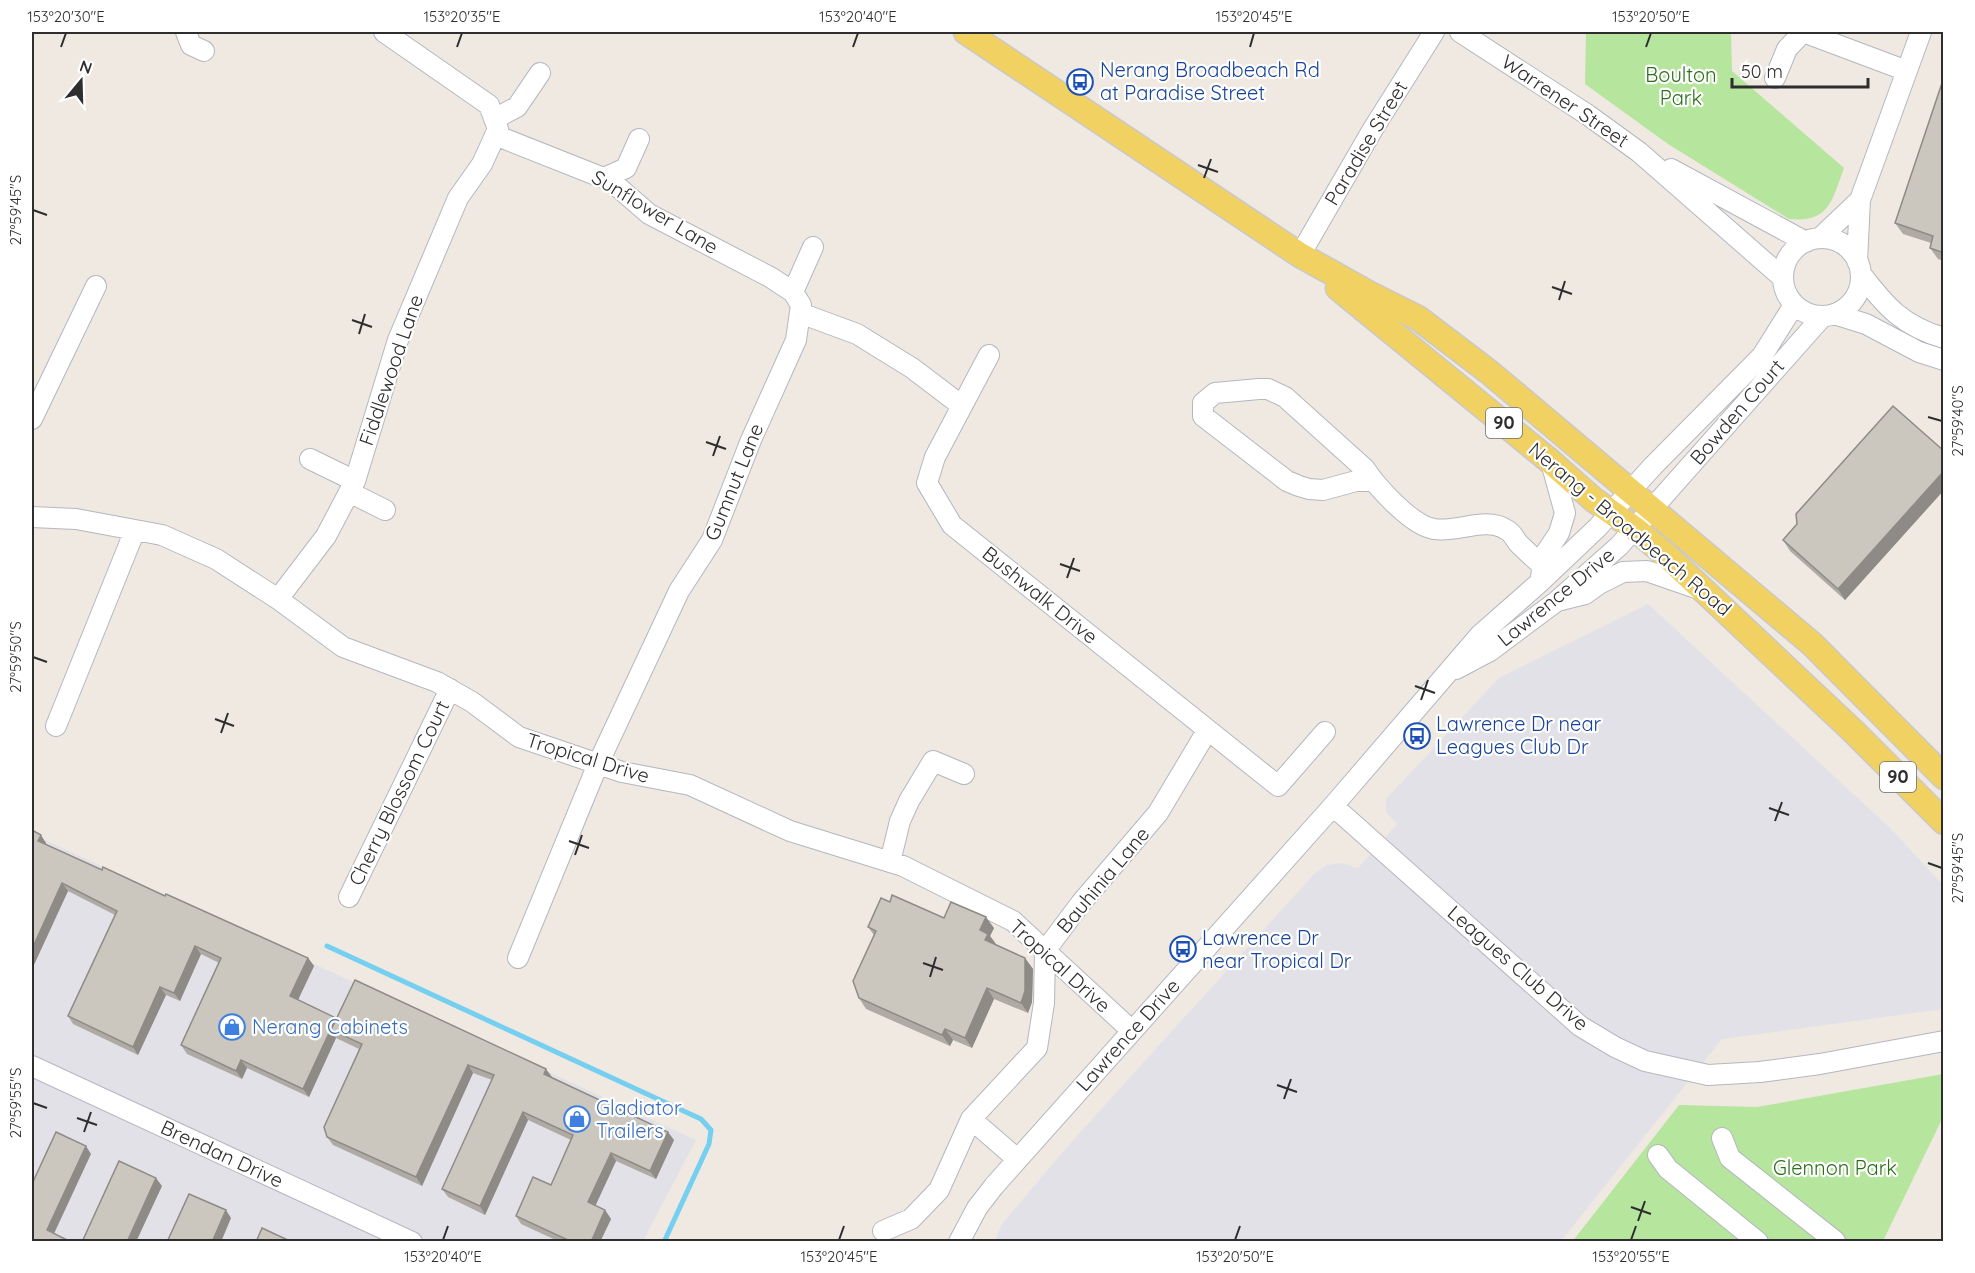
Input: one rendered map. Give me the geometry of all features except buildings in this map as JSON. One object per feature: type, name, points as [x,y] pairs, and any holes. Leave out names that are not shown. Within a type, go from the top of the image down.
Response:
[{"type":"main road","name":"Nerang - Broadbeach Road","points":[[966,32],[1300,255],[1418,318],[1489,372],[1812,644],[1944,777]]},
{"type":"main road","name":"Nerang - Broadbeach Road","points":[[1300,255],[1365,312],[1551,462],[1594,500],[1635,529],[1707,592],[1853,731],[1944,822]]},
{"type":"street","points":[[186,32],[191,45],[204,51]]},
{"type":"street","points":[[384,32],[489,105],[495,127],[517,107],[540,73]]},
{"type":"street","name":"Paradise Street","points":[[1300,255],[1373,129],[1434,32]]},
{"type":"street","name":"Warrener Street","points":[[1460,32],[1476,37],[1639,152],[1783,278]]},
{"type":"street","points":[[1775,78],[1787,49],[1793,40],[1805,32],[1907,71]]},
{"type":"street","points":[[1828,315],[1846,308],[1860,288],[1860,200],[1921,32]]},
{"type":"street","name":"Sunflower Lane","points":[[495,127],[611,181],[649,214],[770,277],[793,292]]},
{"type":"street","name":"Fiddlewood Lane","points":[[278,599],[326,536],[352,486],[398,340],[458,198],[482,164],[495,127]]},
{"type":"street","points":[[604,178],[626,168],[639,138]]},
{"type":"street","name":"Warrener Street","points":[[1639,152],[1813,240]]},
{"type":"street","points":[[1860,200],[1813,240],[1790,255],[1785,265],[1783,278],[1786,294],[1794,304],[1809,314],[1828,315],[1866,324],[1919,352],[1944,360]]},
{"type":"street","points":[[1813,240],[1829,239],[1844,245],[1882,302],[1905,321],[1928,333],[1944,338]]},
{"type":"street","points":[[793,292],[813,247]]},
{"type":"street","points":[[32,419],[96,286]]},
{"type":"street","name":"Gumnut Lane","points":[[518,958],[598,764],[679,591],[712,540],[751,440],[796,340],[801,305],[793,292]]},
{"type":"street","name":"Bowden Court","points":[[1631,490],[1762,356],[1794,304]]},
{"type":"street","points":[[800,313],[856,334],[912,369],[962,406]]},
{"type":"street","name":"Bowden Court","points":[[1653,509],[1828,315]]},
{"type":"street","name":"Bushwalk Drive","points":[[989,354],[935,457],[927,483],[952,525],[1278,786],[1325,732]]},
{"type":"street","points":[[1373,481],[1356,481],[1323,490],[1309,489],[1287,481],[1203,416],[1203,403],[1215,393],[1259,389],[1275,392],[1285,397],[1360,464],[1373,481],[1418,523],[1439,529],[1486,525],[1500,527],[1511,533],[1541,574]]},
{"type":"street","points":[[310,459],[385,510]]},
{"type":"street","points":[[1541,574],[1545,554],[1559,533],[1565,513],[1551,462]]},
{"type":"street","name":"Lawrence Drive","points":[[959,1242],[977,1208],[1017,1159],[1333,806],[1480,635],[1541,574],[1612,513],[1631,490]]},
{"type":"street","name":"Lawrence Drive","points":[[1448,673],[1490,651],[1557,601],[1619,546],[1653,509]]},
{"type":"street","name":"Tropical Drive","points":[[32,517],[76,519],[162,535],[216,560],[278,599],[343,647],[450,689],[472,702],[519,737],[622,772],[690,785],[790,831],[903,866],[1013,921],[1131,1030]]},
{"type":"street","points":[[56,726],[135,530]]},
{"type":"street","points":[[1557,601],[1585,594],[1623,572],[1647,571],[1707,592]]},
{"type":"street","name":"Cherry Blossom Court","points":[[349,897],[450,689]]},
{"type":"street","name":"Bauhinia Lane","points":[[883,1231],[911,1219],[939,1190],[971,1119],[1036,1048],[1044,1003],[1045,951],[1081,903],[1158,813],[1208,731]]},
{"type":"street","points":[[891,862],[900,821],[933,761],[964,774]]},
{"type":"street","name":"Leagues Club Drive","points":[[1333,806],[1580,1026],[1615,1047],[1645,1061],[1708,1075],[1760,1072],[1820,1064],[1944,1041]]},
{"type":"street","name":"Brendan Drive","points":[[32,1066],[412,1242]]},
{"type":"street","points":[[971,1119],[1017,1159]]},
{"type":"street","points":[[1722,1138],[1730,1158],[1834,1241]]},
{"type":"street","points":[[1658,1155],[1668,1170],[1758,1242]]},
{"type":"shaded area","points":[[1648,604],[1890,828],[1943,885],[1943,1009],[1722,1039],[1561,1241],[994,1242],[1002,1224],[1067,1147],[1316,872],[1327,865],[1342,863],[1358,868],[1397,824],[1386,812],[1386,799],[1499,678]]},
{"type":"shaded area","points":[[32,834],[696,1140],[643,1241],[32,1242]]},
{"type":"green space","name":"Boulton Park","points":[[1586,32],[1731,32],[1732,71],[1844,168],[1827,207],[1813,217],[1789,219],[1668,144],[1585,84]]},
{"type":"green space","name":"Glennon Park","points":[[1943,1074],[1943,1117],[1883,1241],[1572,1242],[1679,1105],[1757,1107]]},
{"type":"waterway","points":[[327,946],[701,1119],[711,1130],[709,1144],[664,1242]]},
{"type":"place","name":"Nerang Broadbeach Rd at Paradise Street","points":[[1080,82]]},
{"type":"place","name":"Lawrence Dr near Leagues Club Dr","points":[[1417,736]]},
{"type":"place","name":"Lawrence Dr near Tropical Dr","points":[[1183,949]]},
{"type":"place","name":"Nerang Cabinets","points":[[232,1027]]},
{"type":"place","name":"Gladiator Trailers","points":[[577,1119]]}]
